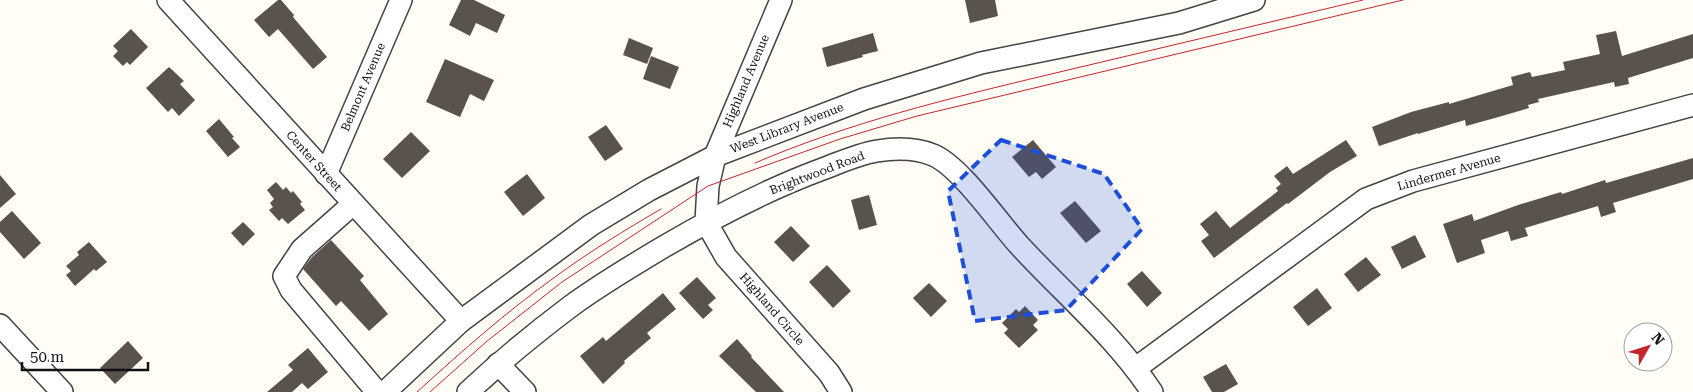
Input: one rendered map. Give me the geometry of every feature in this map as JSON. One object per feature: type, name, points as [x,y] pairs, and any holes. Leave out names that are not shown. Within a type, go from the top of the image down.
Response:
[{"type":"street","name":"Center Street","points":[[168,0],[352,204],[461,321]]},
{"type":"street","name":"Belmont Avenue","points":[[326,174],[401,0]]},
{"type":"street","name":"Highland Avenue","points":[[706,222],[708,186],[715,156],[781,0]]},
{"type":"street","name":"West Library Avenue","points":[[385,392],[461,321],[591,225],[649,190],[715,156],[864,100],[980,63],[1179,23],[1254,0]]},
{"type":"street","name":"Lindermer Avenue","points":[[1136,368],[1366,199],[1412,181],[1693,105]]},
{"type":"street","name":"Brightwood Road","points":[[468,392],[498,364],[570,307],[611,279],[706,222],[792,181],[858,156],[876,151],[897,149],[934,155],[960,176],[1019,245],[1114,342],[1136,368],[1152,392]]},
{"type":"street","points":[[352,204],[302,249],[284,276],[291,290],[377,392]]},
{"type":"street","name":"Highland Circle","points":[[706,222],[726,256],[829,373],[841,392]]},
{"type":"street","points":[[0,325],[62,392]]},
{"type":"street","points":[[498,364],[524,392]]},
{"type":"highlighted area","points":[[1001,140],[1104,174],[1142,229],[1066,310],[975,321],[948,191]]},
{"type":"building","points":[[278,0],[281,0],[294,15],[293,17],[327,57],[313,69],[278,29],[269,37],[254,20]]},
{"type":"building","points":[[461,0],[474,0],[505,15],[497,33],[476,23],[470,36],[449,25]]},
{"type":"building","points":[[965,0],[995,0],[998,16],[970,23]]},
{"type":"building","points":[[131,29],[148,47],[130,65],[127,62],[123,66],[113,56],[118,51],[113,46]]},
{"type":"building","points":[[1616,31],[1622,56],[1693,34],[1693,58],[1628,78],[1629,84],[1615,87],[1614,82],[1538,99],[1539,102],[1528,105],[1529,108],[1466,126],[1465,120],[1379,146],[1372,127],[1411,112],[1449,102],[1449,104],[1513,85],[1511,77],[1530,72],[1532,77],[1565,70],[1563,62],[1600,54],[1596,35]]},
{"type":"building","points":[[873,33],[878,51],[827,67],[822,48]]},
{"type":"building","points":[[629,38],[653,48],[647,64],[623,55]]},
{"type":"building","points":[[651,56],[679,67],[670,89],[643,79]]},
{"type":"building","points":[[445,59],[494,80],[484,101],[470,94],[460,117],[426,102]]},
{"type":"building","points":[[169,67],[184,81],[180,84],[195,100],[179,116],[172,108],[168,112],[146,88]]},
{"type":"building","points":[[219,119],[240,147],[228,157],[206,131]]},
{"type":"building","points":[[606,125],[623,149],[605,161],[588,137]]},
{"type":"building","points":[[411,132],[430,151],[402,178],[383,159]]},
{"type":"building","points":[[1033,140],[1056,167],[1042,179],[1036,172],[1029,177],[1012,157]]},
{"type":"building","points":[[1346,140],[1357,156],[1330,172],[1214,258],[1201,241],[1209,235],[1200,224],[1216,211],[1230,228],[1278,191],[1276,188],[1281,184],[1274,176],[1287,166],[1293,174]]},
{"type":"building","points":[[1693,158],[1693,179],[1613,203],[1616,212],[1601,217],[1598,206],[1525,228],[1528,236],[1511,241],[1508,231],[1481,240],[1485,253],[1457,263],[1443,224],[1472,214],[1474,221],[1561,192],[1562,194],[1605,180],[1606,183]]},
{"type":"building","points":[[527,174],[545,198],[523,216],[504,192]]},
{"type":"building","points":[[0,175],[16,194],[0,208]]},
{"type":"building","points":[[276,182],[283,190],[286,187],[291,193],[293,191],[302,202],[300,204],[305,210],[288,224],[282,218],[279,221],[269,210],[273,207],[270,203],[274,199],[267,190]]},
{"type":"building","points":[[869,195],[877,225],[859,230],[851,200]]},
{"type":"building","points":[[1075,201],[1101,231],[1086,243],[1060,213]]},
{"type":"building","points":[[12,211],[41,243],[24,259],[0,232],[0,222]]},
{"type":"building","points":[[243,222],[255,234],[243,246],[231,233]]},
{"type":"building","points":[[791,226],[810,246],[793,262],[774,242]]},
{"type":"building","points":[[1415,235],[1426,257],[1402,269],[1391,247]]},
{"type":"building","points":[[331,240],[364,276],[360,280],[388,314],[369,331],[341,301],[336,306],[303,269],[312,257]]},
{"type":"building","points":[[89,242],[107,262],[96,271],[94,269],[75,286],[66,275],[71,271],[66,266],[79,255],[77,252]]},
{"type":"building","points":[[1366,257],[1381,275],[1358,292],[1344,274]]},
{"type":"building","points":[[827,265],[851,291],[833,308],[809,282]]},
{"type":"building","points":[[1142,271],[1162,293],[1147,307],[1127,284]]},
{"type":"building","points":[[697,277],[716,298],[708,305],[713,310],[703,319],[679,293]]},
{"type":"building","points":[[929,283],[947,301],[931,317],[913,298]]},
{"type":"building","points":[[1317,288],[1332,308],[1308,326],[1293,307]]},
{"type":"building","points":[[663,293],[676,309],[647,333],[651,338],[624,361],[625,363],[603,384],[580,356],[603,337],[606,341]]},
{"type":"building","points":[[1025,306],[1038,320],[1033,325],[1038,330],[1019,348],[1004,333],[1008,329],[1002,323],[1016,309],[1019,312]]},
{"type":"building","points":[[737,339],[784,392],[756,392],[719,356]]},
{"type":"building","points":[[128,341],[143,358],[115,384],[100,368]]},
{"type":"building","points":[[308,348],[328,372],[308,389],[302,383],[292,392],[267,392],[293,370],[288,365]]},
{"type":"building","points":[[1226,364],[1238,384],[1224,392],[1212,392],[1203,377]]},
{"type":"tram line","points":[[755,163],[791,148],[863,123],[936,103],[1363,0]]},
{"type":"tram line","points":[[430,392],[486,342],[562,282],[708,186],[840,139],[917,116],[1403,0]]},
{"type":"tram line","points":[[417,392],[484,333],[537,290],[594,250],[661,209]]}]
